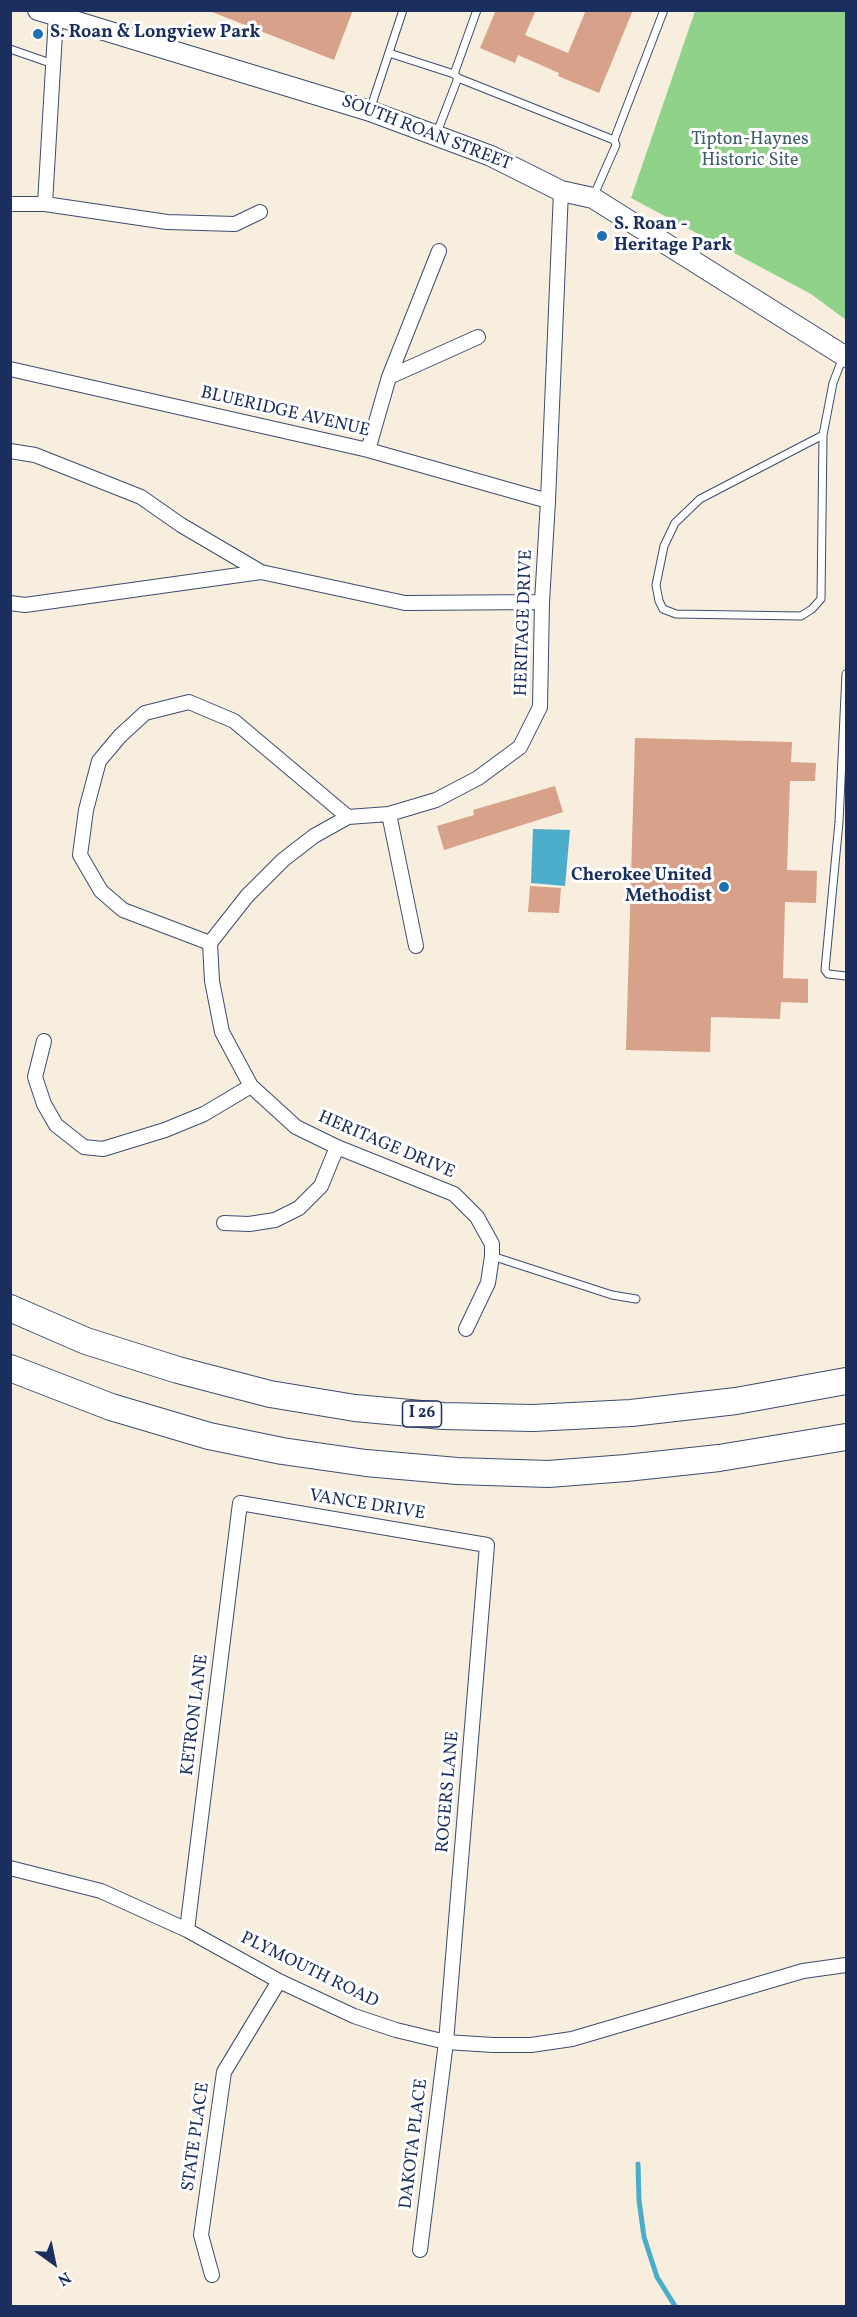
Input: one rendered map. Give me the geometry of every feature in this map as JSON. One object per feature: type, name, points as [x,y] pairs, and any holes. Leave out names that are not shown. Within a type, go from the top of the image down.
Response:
[{"type":"highway","name":"I 26","points":[[10,1308],[86,1341],[178,1370],[270,1394],[355,1408],[443,1416],[533,1418],[631,1413],[736,1401],[846,1381]]},
{"type":"highway","points":[[10,1368],[111,1407],[210,1436],[282,1451],[366,1463],[457,1472],[548,1474],[626,1468],[719,1458],[846,1437]]},
{"type":"main road","name":"SOUTH ROAN STREET","points":[[47,14],[370,111],[491,156],[561,191],[593,198],[845,356]]},
{"type":"street","points":[[45,204],[53,64],[47,14]]},
{"type":"street","name":"HERITAGE DRIVE","points":[[466,1329],[488,1283],[492,1256],[492,1244],[477,1216],[454,1194],[337,1147],[296,1127],[251,1086],[222,1032],[212,981],[210,943],[247,896],[283,860],[314,836],[348,817],[389,814],[436,800],[477,778],[520,747],[540,707],[542,602],[561,191]]},
{"type":"street","points":[[10,204],[45,204],[167,222],[235,224],[260,213]]},
{"type":"street","points":[[368,450],[389,377],[439,251]]},
{"type":"street","points":[[389,377],[478,337]]},
{"type":"street","name":"BLUERIDGE AVENUE","points":[[10,369],[368,450],[548,501]]},
{"type":"street","points":[[10,451],[35,455],[141,497],[181,525],[261,572],[405,603],[542,602]]},
{"type":"street","points":[[10,603],[25,605],[261,572]]},
{"type":"street","points":[[210,943],[123,910],[101,891],[80,855],[86,810],[99,761],[120,736],[145,713],[189,702],[234,721],[348,817]]},
{"type":"street","points":[[389,814],[416,946]]},
{"type":"street","points":[[44,1041],[34,1077],[44,1104],[56,1125],[84,1147],[103,1149],[165,1130],[204,1114],[251,1086]]},
{"type":"street","points":[[224,1223],[249,1224],[275,1220],[298,1208],[321,1186],[337,1147]]},
{"type":"street","name":"VANCE DRIVE","points":[[240,1503],[487,1545]]},
{"type":"street","name":"KETRON LANE","points":[[187,1930],[240,1503]]},
{"type":"street","name":"ROGERS LANE","points":[[446,2042],[487,1545]]},
{"type":"street","name":"PLYMOUTH ROAD","points":[[10,1868],[101,1891],[187,1930],[279,1981],[354,2016],[396,2030],[446,2042],[521,2045],[572,2039],[803,1971],[846,1965]]},
{"type":"street","name":"STATE PLACE","points":[[212,2275],[201,2235],[224,2072],[279,1981]]},
{"type":"street","name":"DAKOTA PLACE","points":[[420,2250],[446,2042]]},
{"type":"lane","points":[[370,111],[404,10]]},
{"type":"lane","points":[[436,137],[477,10]]},
{"type":"lane","points":[[593,198],[616,145],[614,140],[664,10]]},
{"type":"lane","points":[[10,49],[53,64]]},
{"type":"lane","points":[[389,52],[456,76],[614,140]]},
{"type":"lane","points":[[823,435],[700,499],[675,522],[664,546],[656,585],[658,601],[663,609],[676,614],[801,616],[821,599],[823,435],[833,383],[845,356]]},
{"type":"lane","points":[[846,674],[839,822],[825,970],[828,974],[846,976]]},
{"type":"lane","points":[[492,1256],[612,1295],[636,1299]]},
{"type":"green space","name":"Tipton-Haynes Historic Site","points":[[695,11],[846,11],[846,320],[811,294],[631,198]]},
{"type":"water","points":[[533,829],[570,830],[565,886],[531,883]]},
{"type":"building","points":[[207,10],[353,10],[334,60]]},
{"type":"building","points":[[496,10],[536,10],[525,35],[568,53],[586,10],[633,10],[599,93],[558,76],[559,73],[518,55],[515,63],[480,48]]},
{"type":"building","name":"Cherokee United Methodist","points":[[635,738],[792,742],[791,762],[816,763],[815,781],[790,781],[787,870],[817,871],[816,903],[785,902],[783,978],[808,979],[808,1003],[781,1002],[780,1019],[711,1017],[710,1052],[626,1050]]},
{"type":"building","points":[[555,786],[563,812],[444,850],[437,826],[474,815],[473,810]]},
{"type":"building","points":[[530,886],[561,888],[559,913],[528,912]]},
{"type":"waterway","points":[[638,2164],[639,2200],[644,2237],[657,2277],[675,2306]]},
{"type":"place","name":"S. Roan & Longview Park","points":[[38,34]]},
{"type":"place","name":"S. Roan - Heritage Park","points":[[602,236]]},
{"type":"place","name":"Cherokee United Methodist","points":[[724,887]]}]
